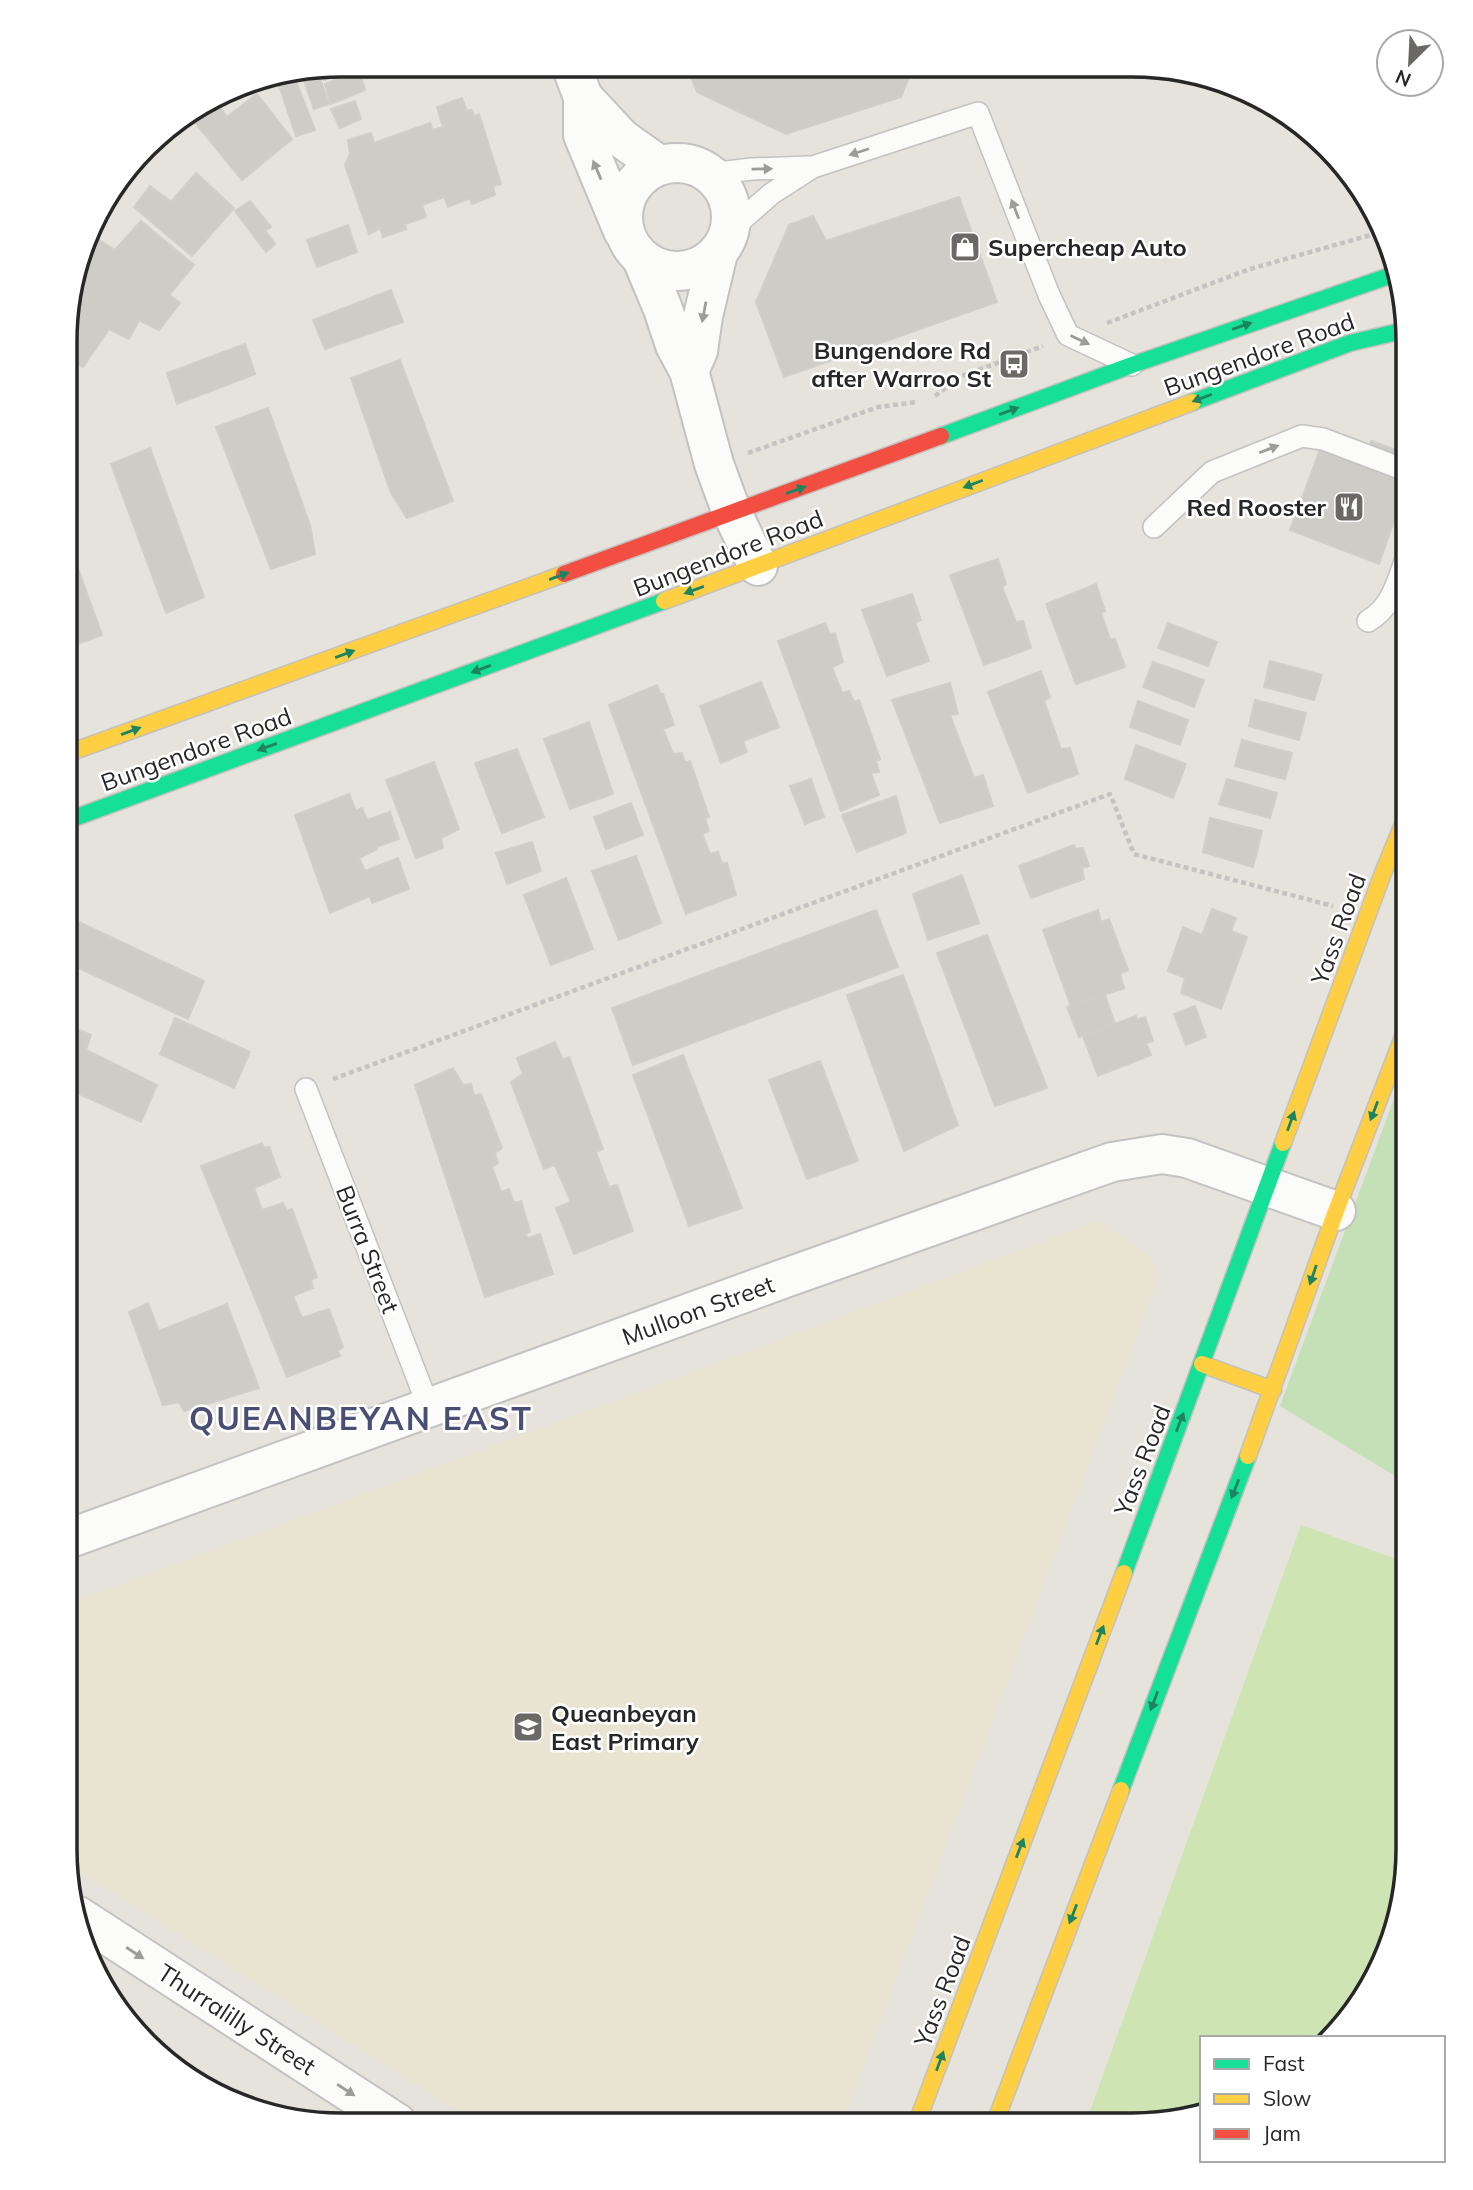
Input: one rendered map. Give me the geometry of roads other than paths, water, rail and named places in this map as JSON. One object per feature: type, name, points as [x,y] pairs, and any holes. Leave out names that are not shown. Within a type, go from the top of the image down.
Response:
[{"type":"main road","name":"Bungendore Road","points":[[77,750],[1132,365],[1388,276]]},
{"type":"main road","name":"Bungendore Road","points":[[77,817],[758,566],[1350,343],[1395,332]]},
{"type":"main road","name":"Yass Road","points":[[921,2113],[1396,842]]},
{"type":"main road","points":[[999,2113],[1273,1390],[1335,1210],[1396,1055]]},
{"type":"main road","points":[[1202,1364],[1273,1390]]},
{"type":"street","points":[[577,81],[621,138],[659,165]]},
{"type":"street","points":[[577,81],[583,135],[663,309],[675,345],[689,371],[714,464],[732,513],[758,566]]},
{"type":"street","points":[[689,371],[698,351],[703,316],[731,221],[729,197],[710,174],[677,162],[659,165],[643,173],[631,186],[624,201],[622,216],[633,246],[656,267],[672,271],[688,270],[704,264],[723,242]]},
{"type":"street","name":"Mulloon Street","points":[[77,1536],[1112,1162],[1148,1155],[1174,1156],[1335,1210]]},
{"type":"street","name":"Thurralilly Street","points":[[88,1922],[382,2113]]},
{"type":"lane","points":[[723,242],[771,194],[813,167],[978,113],[1049,295],[1068,335],[1132,365]]},
{"type":"lane","points":[[710,174],[752,169],[813,167]]},
{"type":"lane","points":[[1154,527],[1212,472],[1302,436],[1318,437],[1396,466]]},
{"type":"lane","points":[[1367,621],[1386,607],[1396,582]]},
{"type":"lane","name":"Burra Street","points":[[306,1089],[429,1408]]},
{"type":"place","name":"Supercheap Auto","points":[[965,247]]},
{"type":"place","name":"Bungendore Rd after Warroo St","points":[[1014,364]]},
{"type":"place","name":"Red Rooster","points":[[1349,507]]},
{"type":"place","name":"Queanbeyan East Primary","points":[[528,1727]]},
{"type":"district","name":"QUEANBEYAN EAST","points":[[361,1418]]}]
